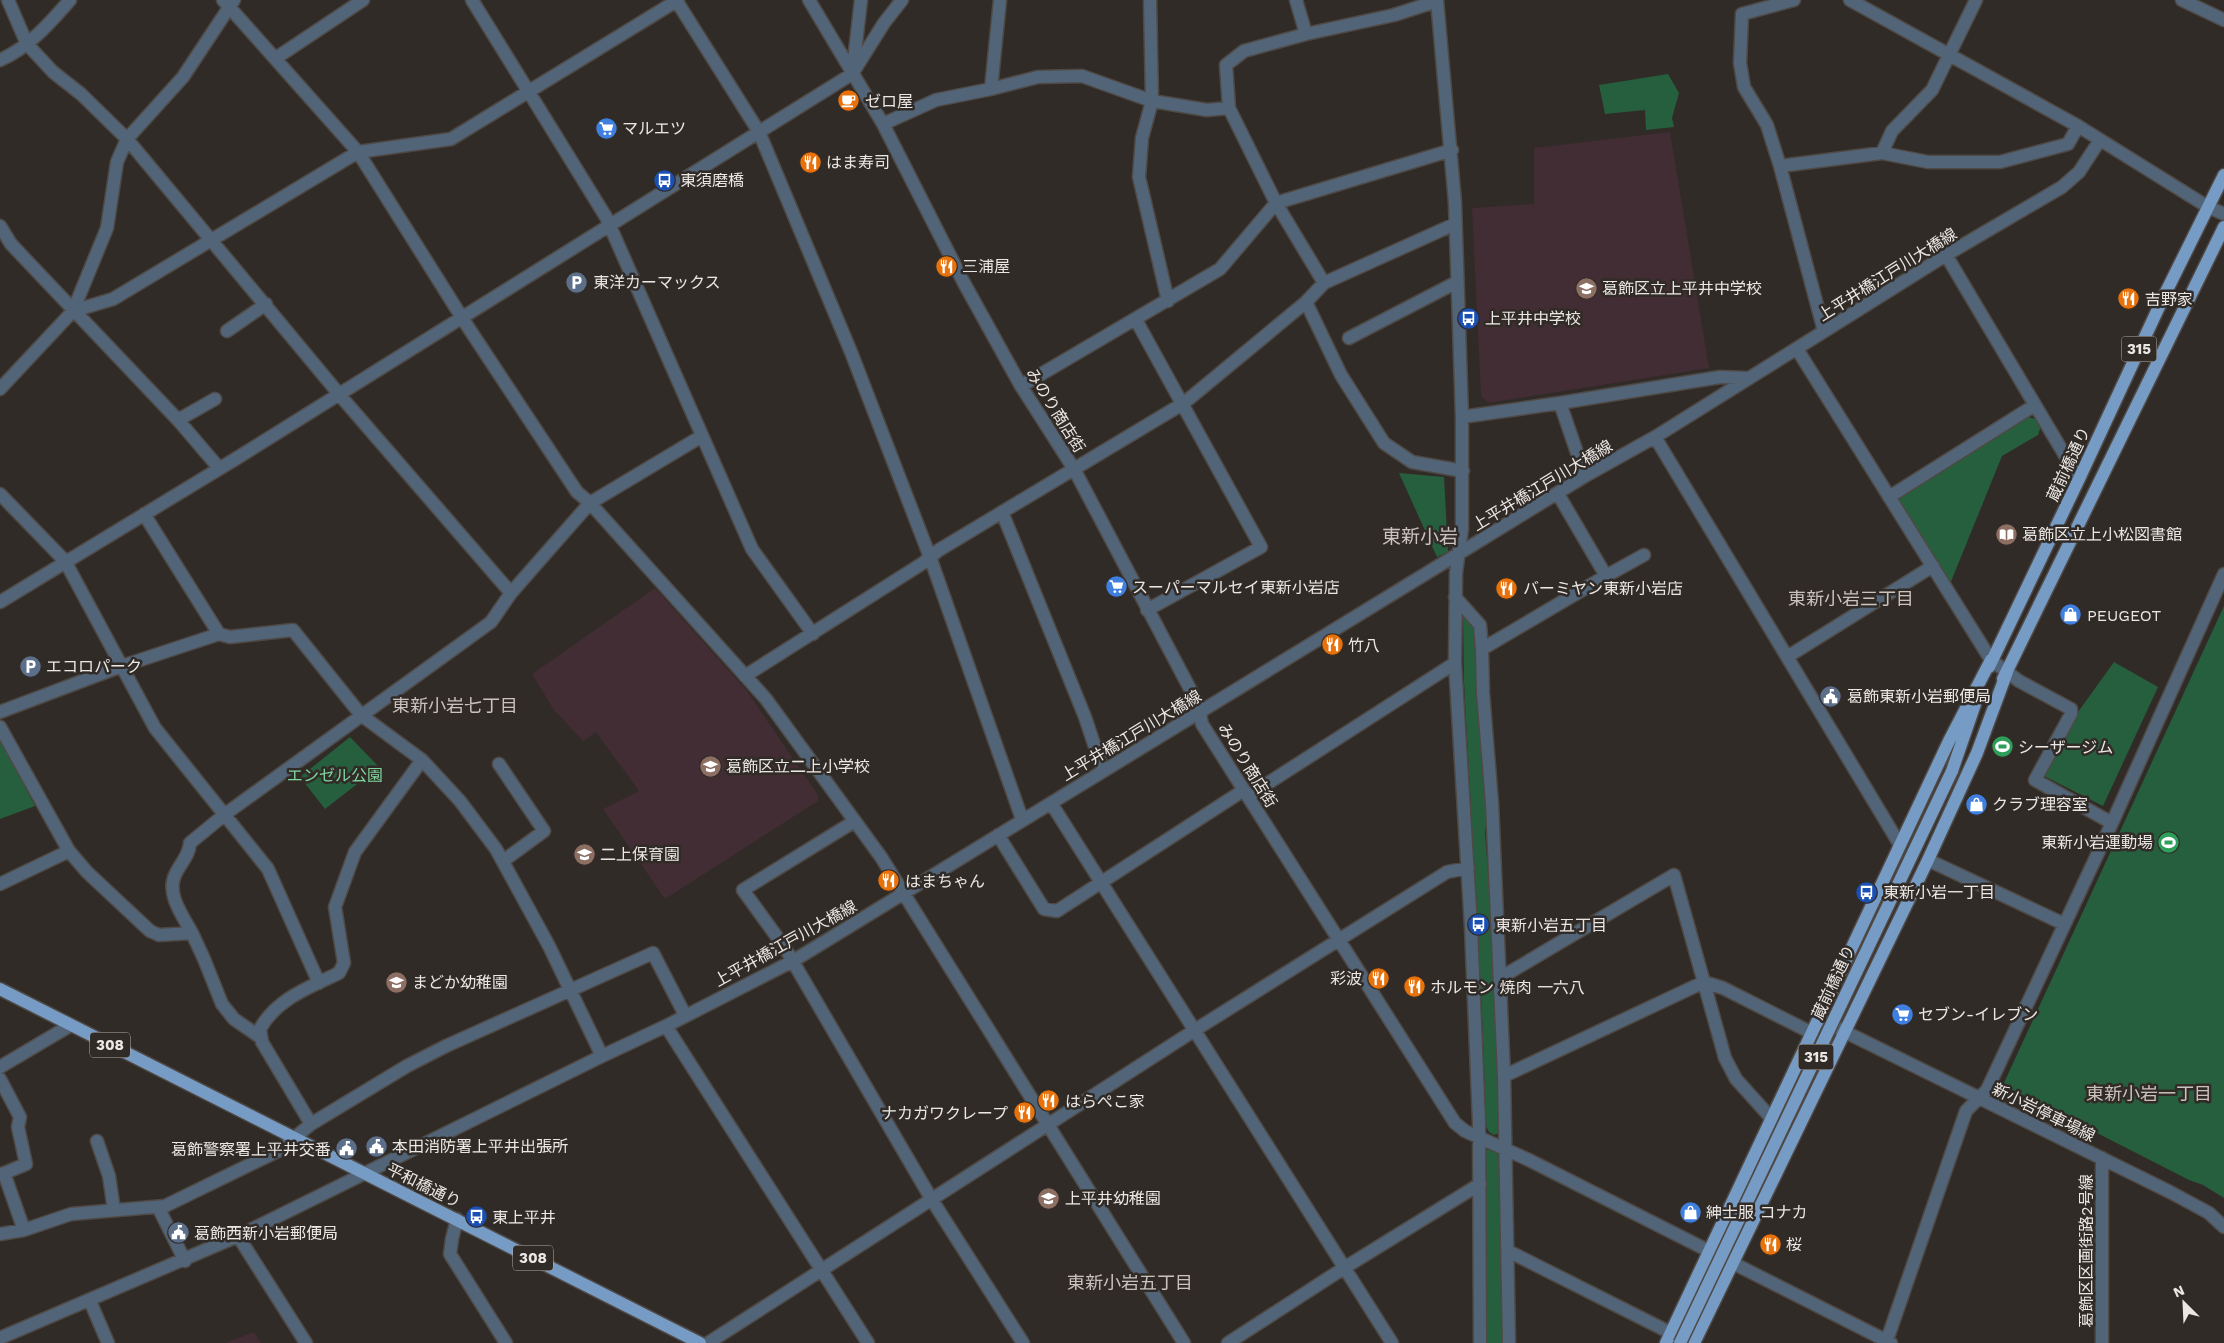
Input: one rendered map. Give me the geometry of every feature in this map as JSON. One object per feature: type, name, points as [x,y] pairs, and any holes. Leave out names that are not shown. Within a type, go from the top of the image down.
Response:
[{"type":"main road","name":"蔵前橋通り","points":[[1952,771],[1991,660],[2079,479],[2164,296],[2224,175]]},
{"type":"main road","name":"蔵前橋通り","points":[[1680,1343],[1952,771],[2007,672],[2224,227]]},
{"type":"main road","points":[[1668,1338],[1949,741],[1991,660]]},
{"type":"main road","points":[[1694,1343],[1928,860],[1977,753],[2007,672]]},
{"type":"main road","points":[[1837,980],[1838,990],[1844,998],[1853,1001],[1862,998]]},
{"type":"main road","name":"平和橋通り","points":[[0,989],[700,1343]]},
{"type":"street","points":[[8,0],[27,44],[54,72],[81,94],[128,139],[339,394],[511,593]]},
{"type":"street","points":[[0,60],[27,44],[70,0]]},
{"type":"street","points":[[276,58],[363,0]]},
{"type":"street","points":[[472,0],[610,226],[752,549],[813,634]]},
{"type":"street","points":[[73,310],[114,299],[358,152],[451,139],[677,0],[759,132],[851,352],[930,557],[1022,819]]},
{"type":"street","name":"みのり商店街","points":[[809,0],[883,124],[964,283],[1021,386],[1074,469],[1198,704],[1202,724],[1456,1123],[1478,1137],[1888,1342]]},
{"type":"street","points":[[852,74],[861,0]]},
{"type":"street","points":[[0,602],[339,394],[852,74],[884,23],[902,0]]},
{"type":"street","points":[[991,89],[1000,0]]},
{"type":"street","points":[[1150,0],[1152,102],[1142,138],[1139,177],[1168,301]]},
{"type":"street","points":[[1296,0],[1306,34]]},
{"type":"street","points":[[1324,283],[1276,203],[1229,108],[1226,65],[1244,51],[1306,34],[1394,15],[1437,0],[1452,150],[1456,224],[1463,471],[1462,529],[1455,597],[1455,663],[1468,868],[1480,1184],[1480,1343]]},
{"type":"street","points":[[1794,0],[1742,14],[1740,63],[1744,87],[1767,126],[1780,166],[1824,331]]},
{"type":"street","points":[[1850,0],[2078,126],[2208,207],[2224,214]]},
{"type":"street","points":[[1882,153],[1892,131],[1932,90],[1976,0]]},
{"type":"street","points":[[2182,0],[2224,20]]},
{"type":"street","points":[[0,389],[73,310],[107,228],[117,162],[128,139],[184,77],[229,3],[358,152],[462,317],[577,492],[590,503],[766,699],[893,874],[903,895],[1184,1343]]},
{"type":"street","points":[[883,124],[936,100],[1038,77],[1082,76],[1152,102],[1207,110],[1229,108]]},
{"type":"street","points":[[1780,166],[1882,153],[1928,162],[2000,162],[2068,144],[2078,126]]},
{"type":"street","name":"上平井橋江戸川大橋線","points":[[0,1338],[238,1236],[666,1026],[792,961],[903,895],[1022,819],[1585,476],[1654,437],[1824,331],[1904,284],[1946,256],[2062,187],[2079,172],[2100,140]]},
{"type":"street","points":[[1021,386],[1220,269],[1276,203],[1452,150]]},
{"type":"street","points":[[745,676],[813,634],[938,550],[1184,403],[1306,302],[1324,283],[1456,224]]},
{"type":"street","points":[[0,226],[11,244],[178,420],[219,468]]},
{"type":"street","points":[[1946,256],[2079,479]]},
{"type":"street","points":[[1349,338],[1457,282]]},
{"type":"street","points":[[1306,302],[1341,375],[1384,443],[1412,462],[1463,471]]},
{"type":"street","points":[[227,331],[266,304]]},
{"type":"street","points":[[1136,320],[1184,403],[1261,547],[1147,610]]},
{"type":"street","points":[[1797,349],[1991,660],[2019,681],[2071,709],[2071,714],[2035,780],[2112,823]]},
{"type":"street","points":[[1462,417],[1720,377],[1748,378]]},
{"type":"street","points":[[178,420],[216,399]]},
{"type":"street","points":[[1560,403],[1585,476]]},
{"type":"street","points":[[1889,497],[2035,405]]},
{"type":"street","points":[[311,1124],[260,1037],[234,1019],[222,1004],[204,959],[174,896],[172,886],[175,875],[189,852],[190,843],[224,815],[491,622],[511,593],[590,503],[702,436]]},
{"type":"street","points":[[1654,437],[1900,845]]},
{"type":"street","points":[[0,494],[65,561],[155,728],[268,869],[319,983]]},
{"type":"street","points":[[1558,494],[1606,576]]},
{"type":"street","points":[[1002,512],[1085,717],[1103,771]]},
{"type":"street","points":[[144,514],[219,634]]},
{"type":"street","points":[[1482,649],[1644,555]]},
{"type":"street","points":[[1787,657],[1933,566]]},
{"type":"street","points":[[1888,1342],[1966,1111],[1987,1090],[2112,823],[2224,574]]},
{"type":"street","points":[[1455,597],[1480,625],[1482,649],[1482,693],[1491,794],[1504,1076],[1508,1343]]},
{"type":"street","points":[[0,712],[122,666],[219,634],[230,637],[293,630],[361,715],[422,760],[460,801],[496,849],[571,991],[602,1056]]},
{"type":"street","points":[[998,835],[1044,909],[1058,911],[1455,663]]},
{"type":"street","points":[[0,727],[69,851],[87,872],[150,931],[159,935],[192,934]]},
{"type":"street","points":[[260,1037],[260,1029],[275,1008],[302,990],[339,973],[344,963],[335,907],[355,852],[422,760]]},
{"type":"street","points":[[499,764],[544,831],[503,861]]},
{"type":"street","points":[[1050,803],[1392,1343]]},
{"type":"street","points":[[855,821],[744,890],[792,961],[932,1200],[1023,1343]]},
{"type":"street","points":[[0,884],[69,851]]},
{"type":"street","points":[[1928,860],[2064,924]]},
{"type":"street","points":[[708,1343],[1195,1030],[1446,872],[1468,868]]},
{"type":"street","points":[[1500,978],[1674,876],[1720,1041],[1730,1070],[1772,1119]]},
{"type":"street","points":[[0,1234],[24,1230],[71,1214],[165,1206],[280,1150],[311,1124],[407,1066],[446,1046],[654,953],[685,1015]]},
{"type":"street","points":[[1504,1076],[1704,982],[1723,988],[1812,1033]]},
{"type":"street","name":"新小岩停車場線","points":[[1818,1019],[2200,1208],[2224,1227]]},
{"type":"street","points":[[0,1067],[71,1025]]},
{"type":"street","points":[[666,1026],[868,1343]]},
{"type":"street","points":[[0,1080],[20,1117],[18,1127],[26,1164],[2,1174],[24,1230]]},
{"type":"street","points":[[97,1141],[109,1176],[114,1210]]},
{"type":"street","name":"葛飾区区画街路2号線","points":[[2102,1158],[2102,1343]]},
{"type":"street","points":[[1228,1343],[1344,1268],[1480,1184]]},
{"type":"street","points":[[158,1207],[185,1260]]},
{"type":"street","points":[[458,1219],[450,1254],[506,1343]]},
{"type":"street","points":[[238,1236],[306,1343]]},
{"type":"street","points":[[1508,1251],[1668,1338]]},
{"type":"street","points":[[90,1301],[108,1343]]},
{"type":"shaded area","name":"葛飾区立上平井中学校","points":[[1670,132],[1709,368],[1488,403],[1481,396],[1472,208],[1534,204],[1534,148]]},
{"type":"shaded area","name":"葛飾区立二上小学校","points":[[655,588],[747,691],[818,795],[818,801],[665,899],[603,809],[639,791],[596,732],[583,741],[554,710],[532,674]]},
{"type":"shaded area","points":[[254,1332],[261,1343],[225,1343]]},
{"type":"green space","points":[[1668,74],[1679,93],[1672,118],[1674,127],[1646,130],[1645,110],[1605,114],[1599,85]]},
{"type":"green space","points":[[2027,417],[2037,419],[2041,426],[2038,435],[2002,456],[1950,584],[1891,498]]},
{"type":"green space","points":[[1399,473],[1444,477],[1448,552],[1437,557]]},
{"type":"green space","name":"東新小岩運動場","points":[[2224,606],[2224,1198],[2203,1185],[2189,1180],[2003,1085]]},
{"type":"green space","points":[[1463,615],[1476,630],[1489,796],[1485,833],[1493,938],[1501,1132],[1494,1135],[1489,1132],[1486,1126],[1482,1013],[1464,682]]},
{"type":"green space","points":[[2114,662],[2158,687],[2103,806],[2044,776],[2073,719]]},
{"type":"green space","name":"エンゼル公園","points":[[350,737],[379,767],[325,809],[300,777]]},
{"type":"green space","points":[[0,739],[35,806],[0,819]]},
{"type":"green space","points":[[1487,1149],[1500,1154],[1504,1343],[1486,1343],[1485,1153]]},
{"type":"place","name":"ゼロ屋","points":[[849,101]]},
{"type":"place","name":"マルエツ","points":[[606,128]]},
{"type":"place","name":"はま寿司","points":[[810,162]]},
{"type":"place","name":"東須磨橋","points":[[664,180]]},
{"type":"place","name":"三浦屋","points":[[946,266]]},
{"type":"place","name":"東洋カーマックス","points":[[577,282]]},
{"type":"place","name":"葛飾区立上平井中学校","points":[[1586,288]]},
{"type":"place","name":"吉野家","points":[[2129,299]]},
{"type":"place","name":"上平井中学校","points":[[1469,318]]},
{"type":"place","name":"葛飾区立上小松図書館","points":[[2006,534]]},
{"type":"place","name":"スーパーマルセイ東新小岩店","points":[[1116,587]]},
{"type":"place","name":"バーミヤン東新小岩店","points":[[1507,588]]},
{"type":"place","name":"PEUGEOT","points":[[2071,615]]},
{"type":"place","name":"竹八","points":[[1332,645]]},
{"type":"place","name":"エコロパーク","points":[[30,666]]},
{"type":"place","name":"葛飾東新小岩郵便局","points":[[1831,696]]},
{"type":"place","name":"シーザージム","points":[[2002,747]]},
{"type":"place","name":"葛飾区立二上小学校","points":[[710,766]]},
{"type":"place","name":"クラブ理容室","points":[[1976,804]]},
{"type":"place","name":"東新小岩運動場","points":[[2169,842]]},
{"type":"place","name":"二上保育園","points":[[584,854]]},
{"type":"place","name":"はまちゃん","points":[[889,881]]},
{"type":"place","name":"東新小岩一丁目","points":[[1867,892]]},
{"type":"place","name":"東新小岩五丁目","points":[[1479,925]]},
{"type":"place","name":"彩波","points":[[1378,978]]},
{"type":"place","name":"まどか幼稚園","points":[[396,982]]},
{"type":"place","name":"ホルモン 焼肉 一六八","points":[[1414,987]]},
{"type":"place","name":"セブン-イレブン","points":[[1902,1014]]},
{"type":"place","name":"はらぺこ家","points":[[1049,1101]]},
{"type":"place","name":"ナカガワクレープ","points":[[1024,1113]]},
{"type":"place","name":"本田消防署上平井出張所","points":[[376,1146]]},
{"type":"place","name":"葛飾警察署上平井交番","points":[[347,1149]]},
{"type":"place","name":"上平井幼稚園","points":[[1049,1198]]},
{"type":"place","name":"紳士服 コナカ","points":[[1690,1212]]},
{"type":"place","name":"東上平井","points":[[476,1217]]},
{"type":"place","name":"葛飾西新小岩郵便局","points":[[178,1233]]},
{"type":"place","name":"桜","points":[[1770,1244]]},
{"type":"district","name":"東新小岩","points":[[1420,536]]},
{"type":"district","name":"東新小岩三丁目","points":[[1851,599]]},
{"type":"district","name":"東新小岩七丁目","points":[[455,706]]},
{"type":"district","name":"東新小岩一丁目","points":[[2149,1094]]},
{"type":"district","name":"東新小岩五丁目","points":[[1130,1283]]}]
